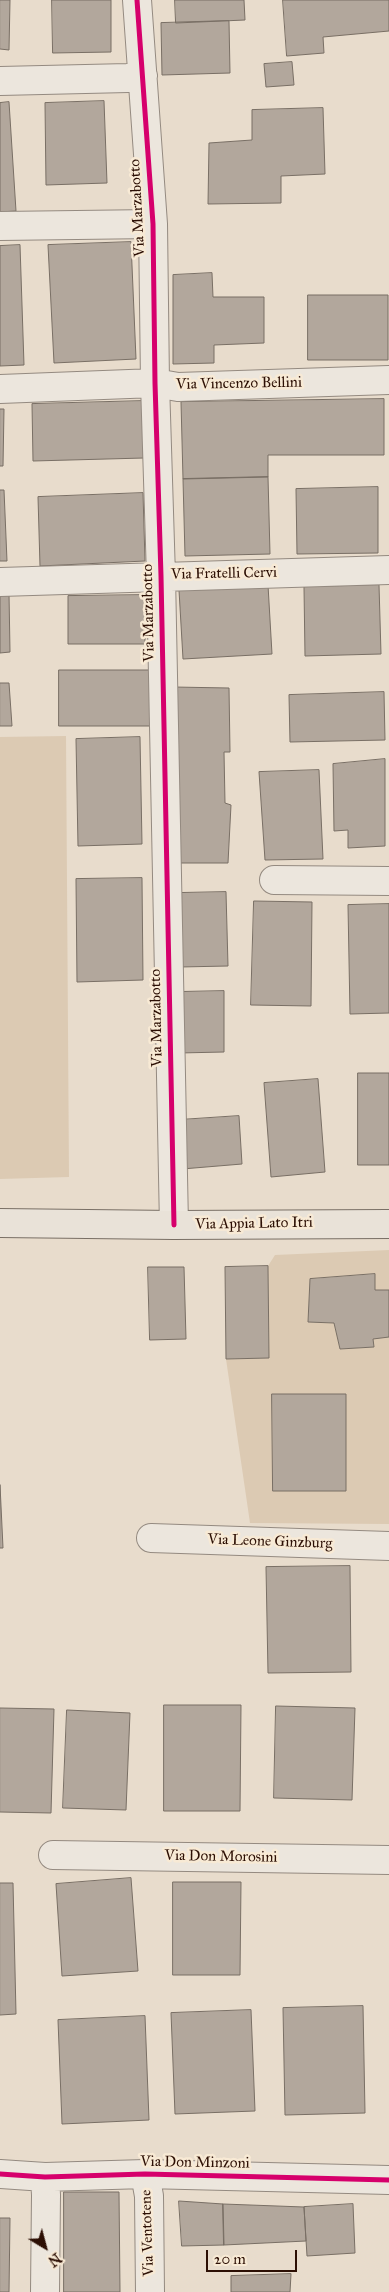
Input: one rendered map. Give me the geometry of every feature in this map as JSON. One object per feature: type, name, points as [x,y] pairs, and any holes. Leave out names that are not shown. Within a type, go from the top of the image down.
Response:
[{"type":"main road","name":"Via Appia Lato Itri","points":[[0,1223],[174,1225],[389,1224]]},
{"type":"street","name":"Via Marzabotto","points":[[137,0],[153,224],[174,1225]]},
{"type":"street","points":[[0,81],[143,76]]},
{"type":"street","points":[[0,226],[153,224]]},
{"type":"street","name":"Via Vincenzo Bellini","points":[[0,389],[155,383],[178,387],[389,380]]},
{"type":"street","name":"Via Fratelli Cervi","points":[[0,582],[389,570]]},
{"type":"street","points":[[274,880],[389,881]]},
{"type":"street","name":"Via Leone Ginzburg","points":[[151,1538],[389,1546]]},
{"type":"street","name":"Via Don Morosini","points":[[53,1855],[389,1860]]},
{"type":"street","name":"Via Don Minzoni","points":[[0,2174],[44,2176],[145,2174],[389,2180]]},
{"type":"street","name":"Via Ventotene","points":[[145,2174],[149,2196],[150,2292]]},
{"type":"street","points":[[44,2176],[46,2195],[44,2292]]},
{"type":"shaded area","points":[[66,736],[69,1177],[0,1179],[0,737]]},
{"type":"shaded area","points":[[389,1250],[389,1290],[375,1290],[375,1274],[310,1279],[308,1322],[334,1323],[340,1349],[374,1347],[373,1339],[389,1337],[389,1524],[250,1523],[226,1359],[269,1358],[268,1266],[275,1255]],"holes":[[[346,1394],[346,1491],[273,1491]]]},
{"type":"building","points":[[0,0],[10,0],[9,50],[0,49]]},
{"type":"building","points":[[52,0],[111,0],[111,52],[53,53]]},
{"type":"building","points":[[175,0],[244,0],[245,20],[176,23]]},
{"type":"building","points":[[283,0],[389,0],[389,31],[323,37],[324,53],[287,56]]},
{"type":"building","points":[[229,21],[230,73],[162,75],[161,23]]},
{"type":"building","points":[[292,62],[294,85],[266,87],[264,64]]},
{"type":"building","points":[[104,101],[107,183],[46,185],[45,103]]},
{"type":"building","points":[[9,102],[16,211],[0,212],[0,103]]},
{"type":"building","points":[[323,108],[325,174],[281,176],[281,203],[208,204],[209,143],[252,140],[252,110]]},
{"type":"building","points":[[131,242],[136,359],[54,363],[48,245]]},
{"type":"building","points":[[20,245],[24,365],[0,366],[0,246]]},
{"type":"building","points":[[212,273],[213,297],[264,297],[264,343],[214,345],[214,363],[173,364],[173,275]]},
{"type":"building","points":[[308,295],[388,295],[388,360],[308,360]]},
{"type":"building","points":[[384,399],[384,455],[268,455],[268,477],[183,479],[181,402]]},
{"type":"building","points":[[143,401],[144,458],[33,461],[32,404]]},
{"type":"building","points":[[0,409],[4,409],[3,466],[0,466]]},
{"type":"building","points":[[268,477],[270,554],[185,556],[183,479]]},
{"type":"building","points":[[378,487],[378,553],[297,554],[296,489]]},
{"type":"building","points":[[0,490],[4,490],[7,561],[0,561]]},
{"type":"building","points":[[143,493],[145,561],[40,566],[38,497]]},
{"type":"building","points":[[268,585],[272,654],[183,659],[179,590]]},
{"type":"building","points":[[379,585],[381,654],[305,656],[304,587]]},
{"type":"building","points":[[9,593],[10,652],[0,653],[0,594]]},
{"type":"building","points":[[145,595],[145,644],[68,644],[68,596]]},
{"type":"building","points":[[59,670],[153,670],[154,726],[59,726]]},
{"type":"building","points":[[0,683],[9,683],[12,726],[0,726]]},
{"type":"building","points":[[173,687],[229,688],[230,752],[224,752],[225,803],[231,805],[228,863],[175,863]]},
{"type":"building","points":[[384,692],[385,740],[290,742],[289,695]]},
{"type":"building","points":[[140,737],[142,844],[78,846],[76,739]]},
{"type":"building","points":[[385,759],[385,846],[348,848],[348,830],[334,831],[333,764]]},
{"type":"building","points":[[319,770],[323,859],[265,860],[259,772]]},
{"type":"building","points":[[142,878],[143,980],[77,982],[76,879]]},
{"type":"building","points":[[226,892],[228,966],[180,967],[178,893]]},
{"type":"building","points":[[254,901],[312,902],[311,1006],[251,1005]]},
{"type":"building","points":[[389,904],[389,1013],[350,1014],[348,905]]},
{"type":"building","points":[[224,991],[224,1052],[179,1053],[178,992]]},
{"type":"building","points":[[358,1073],[389,1073],[389,1165],[358,1165]]},
{"type":"building","points":[[318,1079],[325,1172],[271,1177],[264,1083]]},
{"type":"building","points":[[239,1116],[242,1164],[182,1169],[179,1120]]},
{"type":"building","points":[[268,1266],[269,1358],[226,1359],[225,1267]]},
{"type":"building","points":[[148,1267],[184,1267],[186,1339],[150,1340]]},
{"type":"building","points":[[375,1274],[375,1290],[389,1290],[389,1337],[373,1339],[374,1347],[340,1349],[334,1323],[308,1322],[310,1279]]},
{"type":"building","points":[[272,1394],[346,1394],[346,1491],[273,1491]]},
{"type":"building","points":[[0,1485],[3,1548],[0,1548]]},
{"type":"building","points":[[350,1566],[351,1672],[268,1673],[266,1567]]},
{"type":"building","points":[[164,1705],[241,1705],[240,1811],[164,1811]]},
{"type":"building","points":[[276,1706],[355,1708],[352,1800],[274,1798]]},
{"type":"building","points":[[0,1708],[54,1709],[51,1813],[0,1812]]},
{"type":"building","points":[[67,1710],[130,1713],[126,1810],[63,1808]]},
{"type":"building","points":[[131,1878],[138,1971],[62,1976],[56,1884]]},
{"type":"building","points":[[173,1882],[241,1882],[240,1975],[173,1975]]},
{"type":"building","points":[[0,1883],[13,1883],[16,2014],[0,2015]]},
{"type":"building","points":[[363,2006],[365,2113],[285,2115],[283,2008]]},
{"type":"building","points":[[251,2010],[255,2111],[175,2114],[171,2013]]},
{"type":"building","points":[[145,2016],[149,2120],[62,2124],[58,2020]]},
{"type":"building","points":[[64,2192],[119,2192],[120,2292],[64,2292]]},
{"type":"building","points":[[179,2201],[223,2204],[224,2245],[182,2246]]},
{"type":"building","points":[[223,2204],[304,2207],[306,2241],[224,2245]]},
{"type":"building","points":[[353,2204],[355,2253],[307,2256],[304,2207]]},
{"type":"building","points":[[0,2218],[10,2218],[9,2292],[0,2292]]},
{"type":"building","points":[[291,2274],[290,2292],[231,2292],[231,2276]]},
{"type":"cycle path","points":[[137,0],[153,224],[174,1225]]},
{"type":"cycle path","points":[[0,2174],[45,2177],[145,2174],[389,2180]]}]
